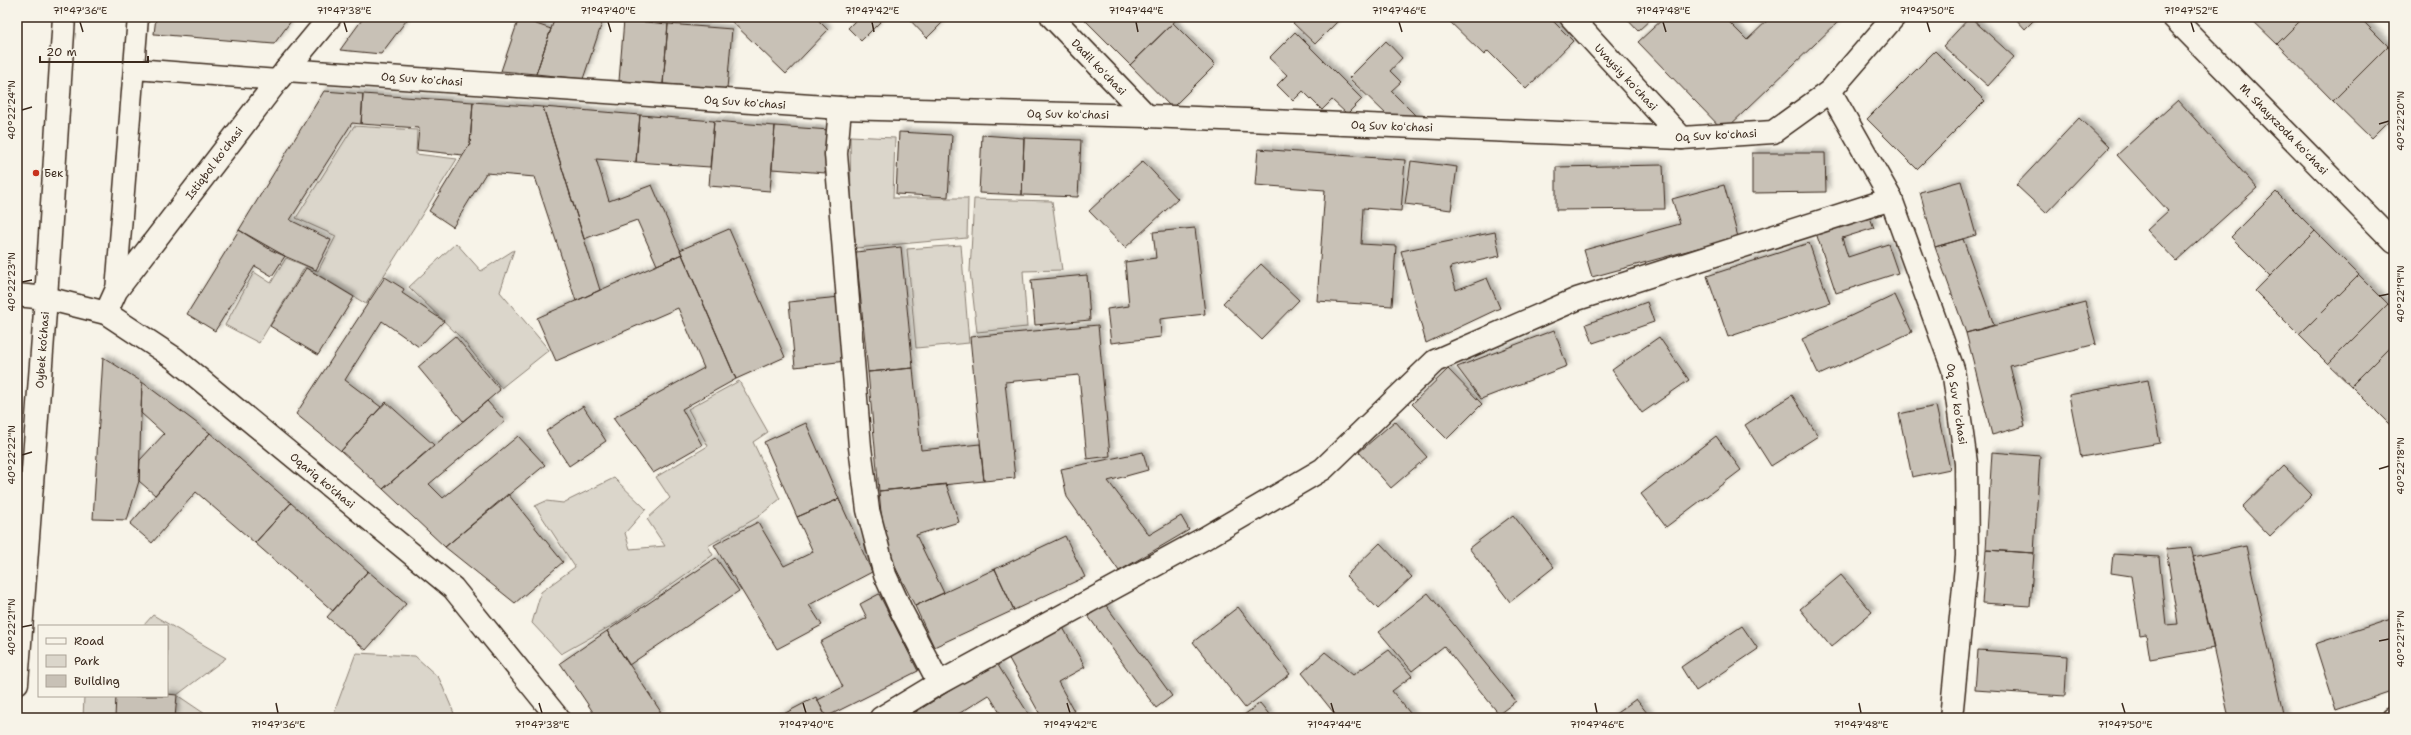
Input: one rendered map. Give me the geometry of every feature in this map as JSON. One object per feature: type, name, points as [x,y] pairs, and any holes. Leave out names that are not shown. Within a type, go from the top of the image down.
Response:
[{"type":"street","name":"Oybek ko‘chasi","points":[[17,683],[46,298],[64,17]]},
{"type":"street","name":"Istiqbol koʻchasi","points":[[106,313],[116,291],[282,75],[330,17]]},
{"type":"street","name":"Dadil koʻchasi","points":[[1052,17],[1147,116]]},
{"type":"street","name":"Uvaysiy koʻchasi","points":[[1571,17],[1682,138]]},
{"type":"street","points":[[1830,91],[1894,17]]},
{"type":"street","name":"M. Shayxzoda koʻchasi","points":[[2174,17],[2394,242]]},
{"type":"street","name":"Oq Suv koʻchasi","points":[[282,75],[840,108],[1147,116],[1682,138],[1773,132],[1830,91],[1891,199],[1953,369],[1966,463],[1967,556],[1951,718]]},
{"type":"street","points":[[840,108],[836,154],[860,447],[868,510],[885,575],[901,610],[939,683]]},
{"type":"street","points":[[881,718],[939,683],[1205,538],[1323,469],[1435,361],[1577,299],[1891,199]]},
{"type":"street","name":"Oqariq ko'chasi","points":[[17,295],[46,298],[106,313],[174,358],[453,588],[558,718]]},
{"type":"lane","points":[[116,291],[138,17]]},
{"type":"lane","points":[[135,69],[282,75]]},
{"type":"green space","points":[[354,126],[417,130],[416,154],[457,159],[366,304],[305,267],[259,343],[225,325],[254,272],[271,283],[286,258],[318,271],[336,236],[296,218]]},
{"type":"green space","points":[[850,136],[895,138],[893,198],[968,198],[967,238],[856,248],[851,203]]},
{"type":"green space","points":[[974,199],[1052,201],[1062,270],[1023,271],[1027,327],[977,332],[970,271]]},
{"type":"green space","points":[[456,243],[481,271],[514,250],[500,292],[549,350],[501,388],[462,339],[409,287]]},
{"type":"green space","points":[[961,245],[969,343],[916,348],[907,249]]},
{"type":"green space","points":[[739,381],[768,432],[753,442],[780,499],[758,517],[708,546],[713,555],[618,622],[561,654],[532,623],[541,592],[575,567],[535,506],[546,501],[563,503],[614,478],[646,509],[625,533],[630,549],[665,546],[647,519],[670,498],[656,477],[708,446],[688,409]]},
{"type":"green space","points":[[153,615],[226,658],[177,695],[211,718],[83,718],[84,697],[168,697],[168,625],[144,625]]},
{"type":"green space","points":[[356,653],[415,656],[439,678],[456,718],[332,718]]},
{"type":"building","points":[[156,17],[294,17],[274,44],[154,34]]},
{"type":"building","points":[[364,17],[409,17],[381,54],[340,50]]},
{"type":"building","points":[[555,17],[604,17],[583,79],[536,74]]},
{"type":"building","points":[[727,17],[815,17],[828,30],[786,74]]},
{"type":"building","points":[[859,17],[885,17],[861,41],[848,28]]},
{"type":"building","points":[[907,17],[948,17],[927,38]]},
{"type":"building","points":[[1082,17],[1179,17],[1130,65]]},
{"type":"building","points":[[1299,17],[1342,17],[1315,44],[1293,23]]},
{"type":"building","points":[[1445,17],[1549,17],[1573,41],[1526,89],[1488,51],[1484,55]]},
{"type":"building","points":[[1625,17],[1653,17],[1638,31]]},
{"type":"building","points":[[1665,17],[1724,17],[1747,40],[1771,17],[1833,17],[1838,22],[1724,131],[1638,42]]},
{"type":"building","points":[[1970,17],[2014,57],[1988,86],[1943,46]]},
{"type":"building","points":[[2014,17],[2037,17],[2025,29]]},
{"type":"building","points":[[2249,17],[2304,17],[2277,44]]},
{"type":"building","points":[[2304,17],[2359,17],[2388,46],[2333,101],[2277,44]]},
{"type":"building","points":[[2383,17],[2394,17],[2394,28]]},
{"type":"building","points":[[519,18],[551,29],[536,74],[501,71]]},
{"type":"building","points":[[624,20],[668,24],[663,84],[619,81]]},
{"type":"building","points":[[1173,23],[1215,65],[1172,108],[1130,65]]},
{"type":"building","points":[[668,24],[732,29],[727,89],[663,84]]},
{"type":"building","points":[[1295,32],[1362,99],[1347,114],[1332,100],[1322,110],[1303,91],[1293,101],[1277,85],[1287,75],[1269,58]]},
{"type":"building","points":[[1386,41],[1402,58],[1390,71],[1401,82],[1391,91],[1420,120],[1390,118],[1349,78]]},
{"type":"building","points":[[2388,46],[2394,51],[2394,115],[2371,138],[2333,101]]},
{"type":"building","points":[[1935,51],[1985,101],[1917,169],[1867,119]]},
{"type":"building","points":[[324,91],[363,94],[361,124],[352,123],[290,220],[331,240],[316,270],[271,250],[239,230]]},
{"type":"building","points":[[363,94],[473,102],[470,144],[463,155],[417,150],[419,128],[361,124]]},
{"type":"building","points":[[2178,100],[2257,188],[2176,261],[2147,230],[2168,211],[2117,155]]},
{"type":"building","points":[[473,102],[543,107],[600,290],[576,301],[535,177],[486,173],[453,227],[429,211],[470,144]]},
{"type":"building","points":[[543,107],[640,115],[636,162],[596,159],[609,201],[652,185],[682,254],[657,265],[637,220],[584,239]]},
{"type":"building","points":[[640,115],[714,121],[710,167],[636,162]]},
{"type":"building","points":[[2079,118],[2109,147],[2046,213],[2016,185]]},
{"type":"building","points":[[714,121],[775,126],[770,191],[709,186]]},
{"type":"building","points":[[775,126],[829,130],[826,173],[772,169]]},
{"type":"building","points":[[899,132],[952,135],[948,197],[896,194]]},
{"type":"building","points":[[982,135],[1024,138],[1022,195],[979,193]]},
{"type":"building","points":[[1024,138],[1081,140],[1078,197],[1022,195]]},
{"type":"building","points":[[1258,149],[1405,160],[1401,211],[1363,208],[1361,244],[1396,246],[1392,306],[1317,301],[1325,190],[1255,185]]},
{"type":"building","points":[[1752,153],[1825,153],[1826,192],[1752,193]]},
{"type":"building","points":[[1143,161],[1178,199],[1125,248],[1089,211]]},
{"type":"building","points":[[1411,161],[1457,167],[1451,210],[1405,204]]},
{"type":"building","points":[[1663,165],[1665,209],[1556,210],[1556,167]]},
{"type":"building","points":[[1961,181],[1976,235],[1935,247],[1920,192]]},
{"type":"building","points":[[1724,185],[1738,237],[1592,277],[1584,250],[1680,224],[1672,199]]},
{"type":"building","points":[[2276,192],[2315,231],[2270,276],[2231,237]]},
{"type":"building","points":[[1869,215],[1874,228],[1842,238],[1848,257],[1888,244],[1898,273],[1836,293],[1816,233]]},
{"type":"building","points":[[1195,228],[1205,314],[1160,319],[1161,337],[1111,343],[1107,309],[1129,306],[1125,262],[1156,258],[1153,232]]},
{"type":"building","points":[[729,229],[785,357],[736,379],[680,250]]},
{"type":"building","points":[[239,230],[285,256],[272,276],[255,266],[215,331],[187,314]]},
{"type":"building","points":[[2315,231],[2359,275],[2299,335],[2255,291]]},
{"type":"building","points":[[1495,232],[1500,256],[1450,267],[1456,290],[1487,278],[1500,308],[1426,343],[1401,251]]},
{"type":"building","points":[[1963,239],[1994,325],[1966,333],[1935,247]]},
{"type":"building","points":[[1809,243],[1830,303],[1728,337],[1707,276]]},
{"type":"building","points":[[901,247],[913,368],[868,372],[856,252]]},
{"type":"building","points":[[682,254],[736,379],[682,409],[702,445],[653,473],[613,418],[704,368],[678,308],[556,361],[537,318]]},
{"type":"building","points":[[1261,264],[1299,300],[1261,339],[1223,303]]},
{"type":"building","points":[[306,268],[354,297],[318,355],[270,326]]},
{"type":"building","points":[[1087,275],[1090,320],[1035,325],[1031,280]]},
{"type":"building","points":[[2359,275],[2388,304],[2328,364],[2299,335]]},
{"type":"building","points":[[385,277],[404,289],[402,293],[444,321],[419,347],[382,321],[345,380],[381,407],[341,451],[296,414]]},
{"type":"building","points":[[1895,295],[1912,332],[1819,375],[1802,339]]},
{"type":"building","points":[[840,297],[846,361],[795,367],[789,302]]},
{"type":"building","points":[[1647,302],[1654,322],[1593,343],[1586,324]]},
{"type":"building","points":[[2085,302],[2096,344],[2010,366],[2025,426],[1992,435],[1966,333]]},
{"type":"building","points":[[2388,304],[2394,310],[2394,343],[2351,386],[2328,364]]},
{"type":"building","points":[[1098,325],[1110,456],[1087,459],[1079,375],[1005,382],[1015,478],[984,481],[970,337]]},
{"type":"building","points":[[1554,330],[1567,366],[1481,399],[1457,367]]},
{"type":"building","points":[[455,336],[500,390],[463,421],[418,367]]},
{"type":"building","points":[[1659,337],[1689,380],[1642,413],[1612,370]]},
{"type":"building","points":[[2394,343],[2394,423],[2391,426],[2351,386]]},
{"type":"building","points":[[103,357],[142,382],[139,481],[127,520],[93,519]]},
{"type":"building","points":[[913,368],[921,450],[980,444],[984,481],[879,491],[868,372]]},
{"type":"building","points":[[1448,369],[1482,404],[1447,439],[1412,404]]},
{"type":"building","points":[[2148,380],[2160,443],[2081,457],[2069,395]]},
{"type":"building","points":[[142,382],[210,433],[155,495],[139,481],[140,460],[164,434],[141,413]]},
{"type":"building","points":[[1792,395],[1818,436],[1771,466],[1745,425]]},
{"type":"building","points":[[487,401],[505,421],[429,484],[443,498],[518,436],[545,465],[445,547],[383,489]]},
{"type":"building","points":[[386,402],[434,445],[383,489],[341,451]]},
{"type":"building","points":[[583,406],[606,441],[569,466],[546,431]]},
{"type":"building","points":[[1936,406],[1950,469],[1912,477],[1899,414]]},
{"type":"building","points":[[1395,421],[1427,457],[1391,488],[1359,452]]},
{"type":"building","points":[[806,423],[839,499],[797,517],[764,442]]},
{"type":"building","points":[[210,433],[291,503],[255,543],[196,492],[152,543],[130,524]]},
{"type":"building","points":[[1716,436],[1741,470],[1666,527],[1641,494]]},
{"type":"building","points":[[1143,452],[1148,470],[1108,481],[1149,535],[1181,516],[1189,530],[1119,571],[1067,497],[1061,469]]},
{"type":"building","points":[[1992,452],[2040,456],[2034,553],[1986,550]]},
{"type":"building","points":[[2284,466],[2312,495],[2270,536],[2242,507]]},
{"type":"building","points":[[946,484],[959,522],[916,535],[944,593],[915,606],[884,545],[879,491]]},
{"type":"building","points":[[508,494],[563,562],[515,603],[445,547]]},
{"type":"building","points":[[839,499],[872,572],[809,605],[822,625],[777,649],[714,545],[758,522],[784,566],[813,552],[797,517]]},
{"type":"building","points":[[291,503],[368,571],[333,611],[255,543]]},
{"type":"building","points":[[1513,515],[1554,567],[1510,602],[1469,548]]},
{"type":"building","points":[[1065,536],[1085,577],[1014,610],[995,569]]},
{"type":"building","points":[[1380,543],[1412,577],[1378,609],[1346,576]]},
{"type":"building","points":[[2246,546],[2284,718],[2229,718],[2193,557]]},
{"type":"building","points":[[2191,547],[2214,648],[2150,659],[2146,634],[2140,635],[2131,576],[2111,573],[2113,554],[2159,557],[2166,625],[2178,624],[2166,549]]},
{"type":"building","points":[[1986,550],[2034,553],[2030,606],[1982,603]]},
{"type":"building","points":[[716,558],[739,591],[629,665],[607,631]]},
{"type":"building","points":[[995,569],[1014,610],[934,647],[915,606]]},
{"type":"building","points":[[368,571],[406,604],[366,650],[327,617]]},
{"type":"building","points":[[1841,575],[1872,612],[1831,647],[1800,609]]},
{"type":"building","points":[[1428,593],[1516,701],[1499,714],[1444,646],[1412,671],[1379,632]]},
{"type":"building","points":[[879,594],[918,671],[826,717],[818,700],[843,687],[820,642],[867,618],[860,604]]},
{"type":"building","points":[[1105,604],[1172,696],[1156,708],[1088,616]]},
{"type":"building","points":[[1238,607],[1290,674],[1245,708],[1193,642]]},
{"type":"building","points":[[2394,618],[2394,690],[2336,710],[2315,644]]},
{"type":"building","points":[[1061,624],[1085,667],[1058,682],[1074,711],[1061,718],[1042,718],[1007,655]]},
{"type":"building","points":[[1742,626],[1758,649],[1696,691],[1681,667]]},
{"type":"building","points":[[607,631],[661,712],[652,718],[597,718],[560,663]]},
{"type":"building","points":[[1389,650],[1412,676],[1392,691],[1414,718],[1338,718],[1302,673],[1325,652],[1353,675]]},
{"type":"building","points":[[1978,650],[2067,656],[2065,696],[1975,690]]},
{"type":"building","points":[[996,662],[1031,718],[1003,718],[989,695],[952,718],[906,718]]},
{"type":"building","points":[[168,694],[177,695],[175,718],[115,718],[116,697],[168,697]]},
{"type":"building","points":[[816,697],[826,717],[776,718]]},
{"type":"building","points":[[1636,699],[1651,718],[1610,718]]},
{"type":"building","points":[[1260,703],[1272,718],[1240,718]]},
{"type":"place","name":"Бек","points":[[36,173]]}]
